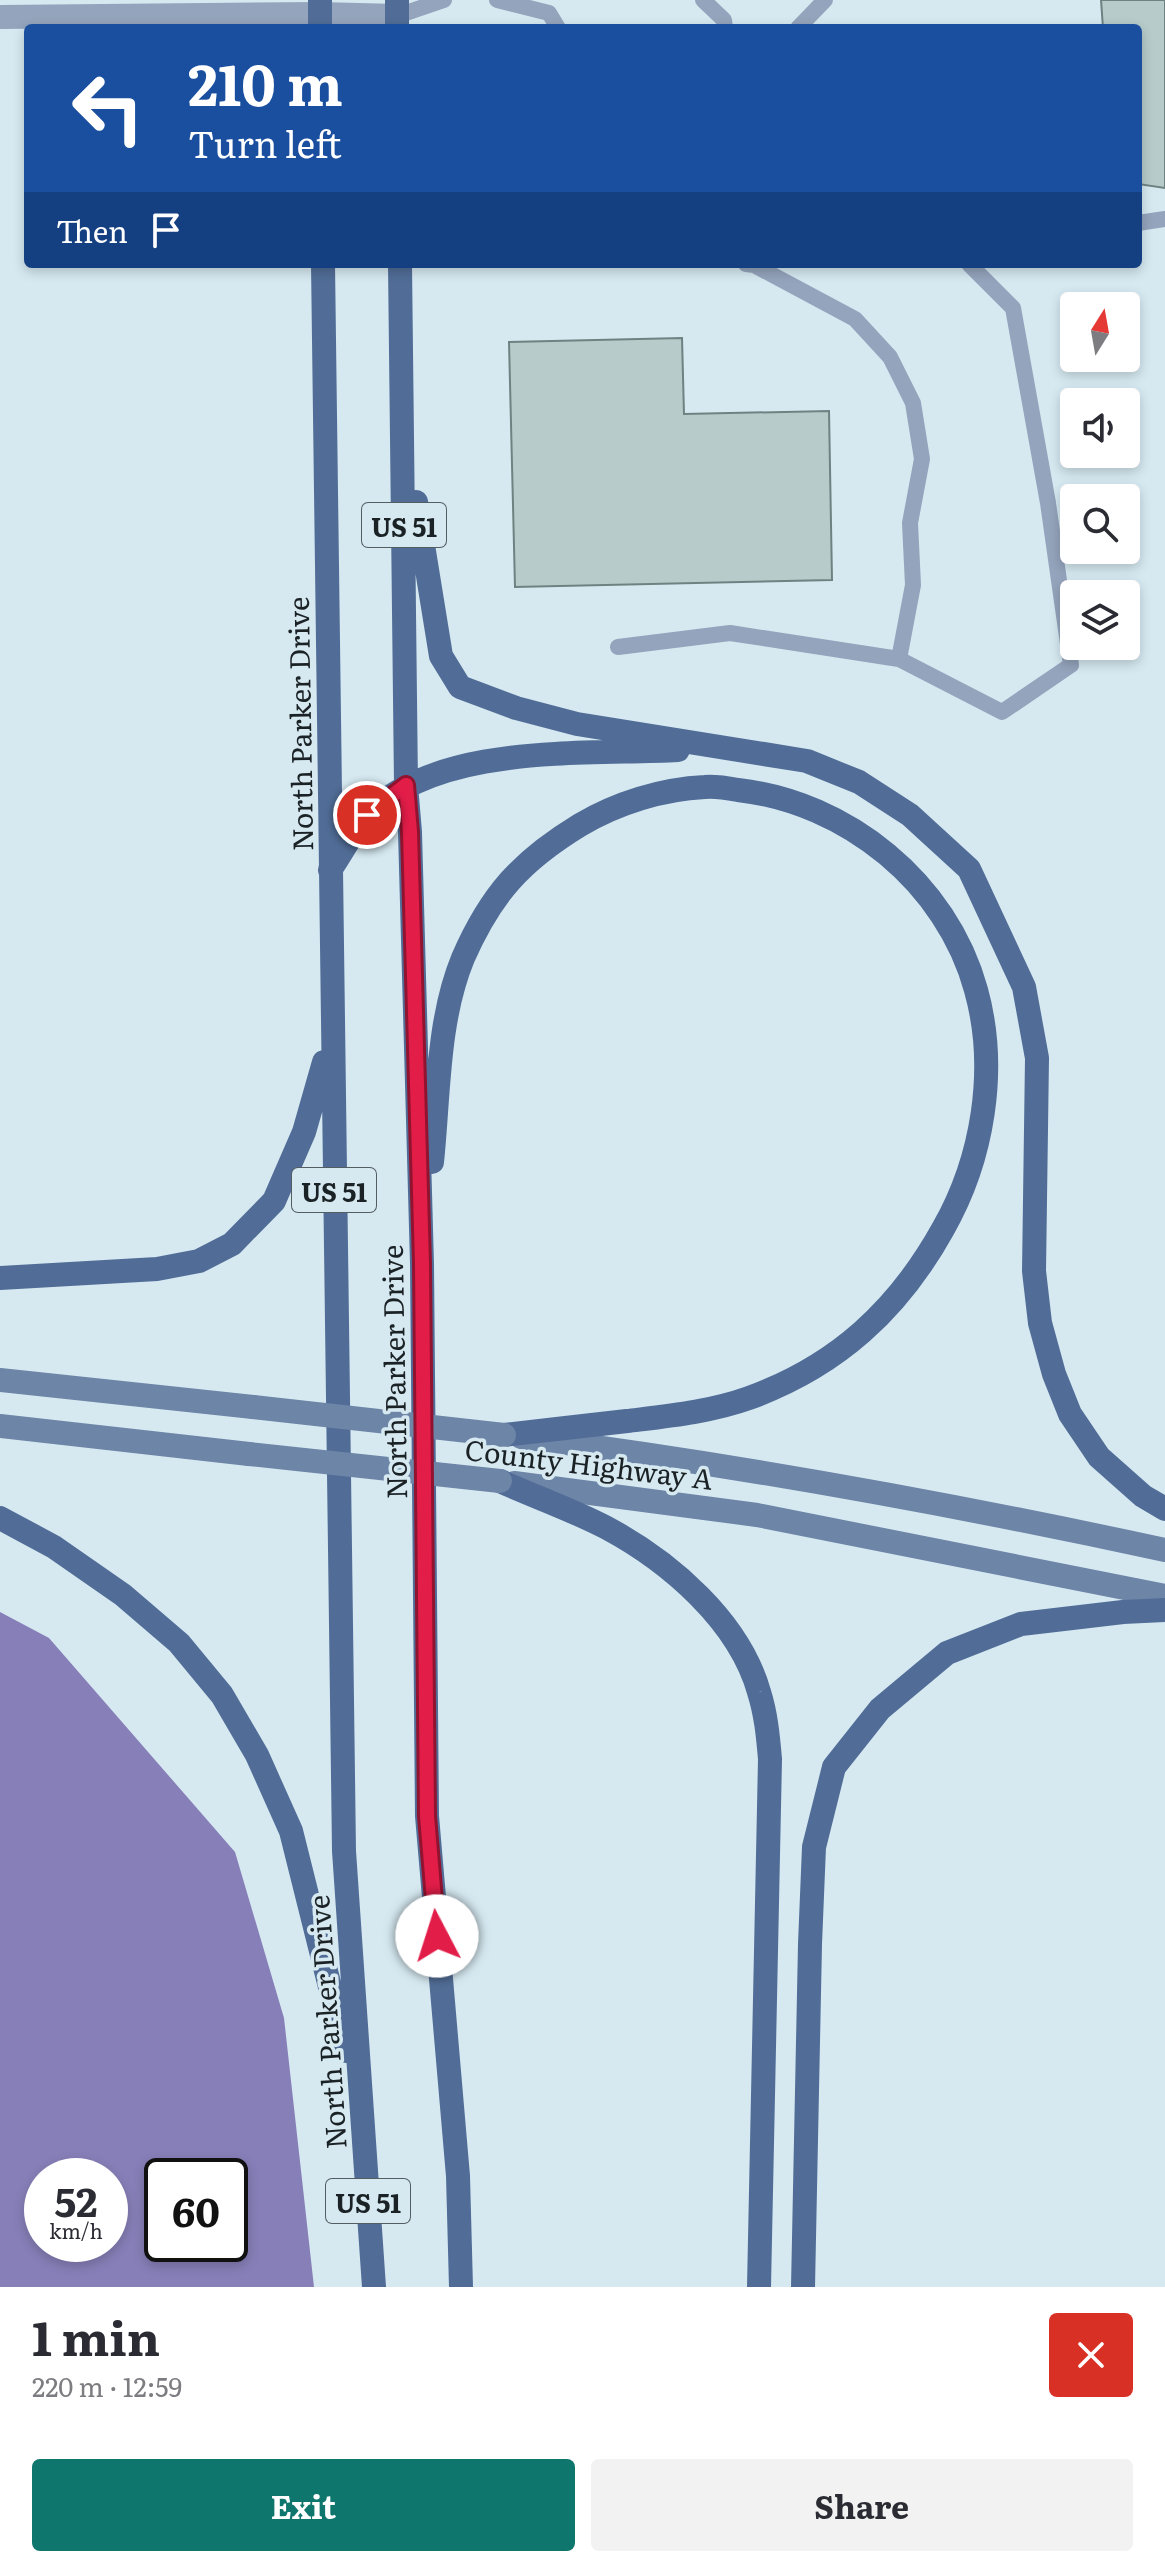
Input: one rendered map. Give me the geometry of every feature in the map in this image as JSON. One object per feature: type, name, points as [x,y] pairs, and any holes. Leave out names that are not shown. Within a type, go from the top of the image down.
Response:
[{"type":"main road","name":"North Parker Drive","points":[[323,268],[344,1851],[374,2287]]},
{"type":"main road","name":"North Parker Drive","points":[[400,268],[406,785],[410,832],[422,1264],[427,1816],[458,2176],[461,2287]]},
{"type":"main road","points":[[402,421],[441,656],[460,687],[516,708],[577,724],[807,761],[859,782],[910,815],[969,869],[1024,987],[1037,1058],[1034,1271],[1040,1323],[1054,1374],[1070,1414],[1099,1457],[1143,1496],[1165,1509]]},
{"type":"main road","points":[[330,870],[367,815],[406,785],[458,767],[532,755],[724,747]]},
{"type":"main road","points":[[422,1264],[446,1017],[462,961],[483,918],[511,876],[546,845],[604,811],[657,794],[708,786],[763,792],[813,808],[859,832],[900,865],[933,902],[956,939],[976,989],[986,1042],[986,1094],[975,1152],[962,1197],[912,1281],[878,1319],[837,1354],[747,1399],[695,1412],[504,1435]]},
{"type":"main road","points":[[0,1278],[157,1269],[199,1261],[232,1244],[274,1201],[304,1132],[332,1037]]},
{"type":"main road","name":"County Highway A","points":[[0,1380],[638,1452],[886,1493],[1165,1550]]},
{"type":"main road","name":"County Highway A","points":[[0,1426],[500,1481],[757,1515],[1165,1596]]},
{"type":"main road","points":[[500,1481],[606,1527],[643,1550],[711,1607],[730,1632],[759,1689],[770,1759],[759,2287]]},
{"type":"main road","points":[[0,1518],[54,1547],[123,1595],[179,1643],[222,1695],[257,1755],[291,1831],[362,2114]]},
{"type":"main road","points":[[803,2287],[814,1847],[834,1767],[880,1709],[947,1653],[1021,1624],[1165,1610]]},
{"type":"main road","points":[[458,2176],[473,2287]]},
{"type":"street","points":[[0,17],[397,15]]},
{"type":"lane","points":[[397,15],[444,0]]},
{"type":"lane","points":[[497,0],[549,13],[556,24]]},
{"type":"lane","points":[[703,0],[724,24]]},
{"type":"lane","points":[[802,24],[825,0]]},
{"type":"lane","points":[[1142,222],[1165,219]]},
{"type":"lane","points":[[760,268],[855,319],[890,357],[913,403],[922,459],[910,523],[913,585],[899,659]]},
{"type":"lane","points":[[618,647],[730,633],[899,659],[1002,712],[1071,665],[1048,503],[1013,308],[973,268]]},
{"type":"shaded area","points":[[0,1612],[49,1638],[235,1852],[284,2018],[314,2287],[0,2287]]},
{"type":"building","points":[[1101,0],[1165,0],[1165,188],[1142,185],[1142,24],[1103,24]]},
{"type":"building","points":[[682,338],[684,414],[829,411],[832,580],[515,587],[509,342]]},
{"type":"route","points":[[367,815],[406,785],[410,832],[422,1264],[427,1816],[437,1936]]}]
